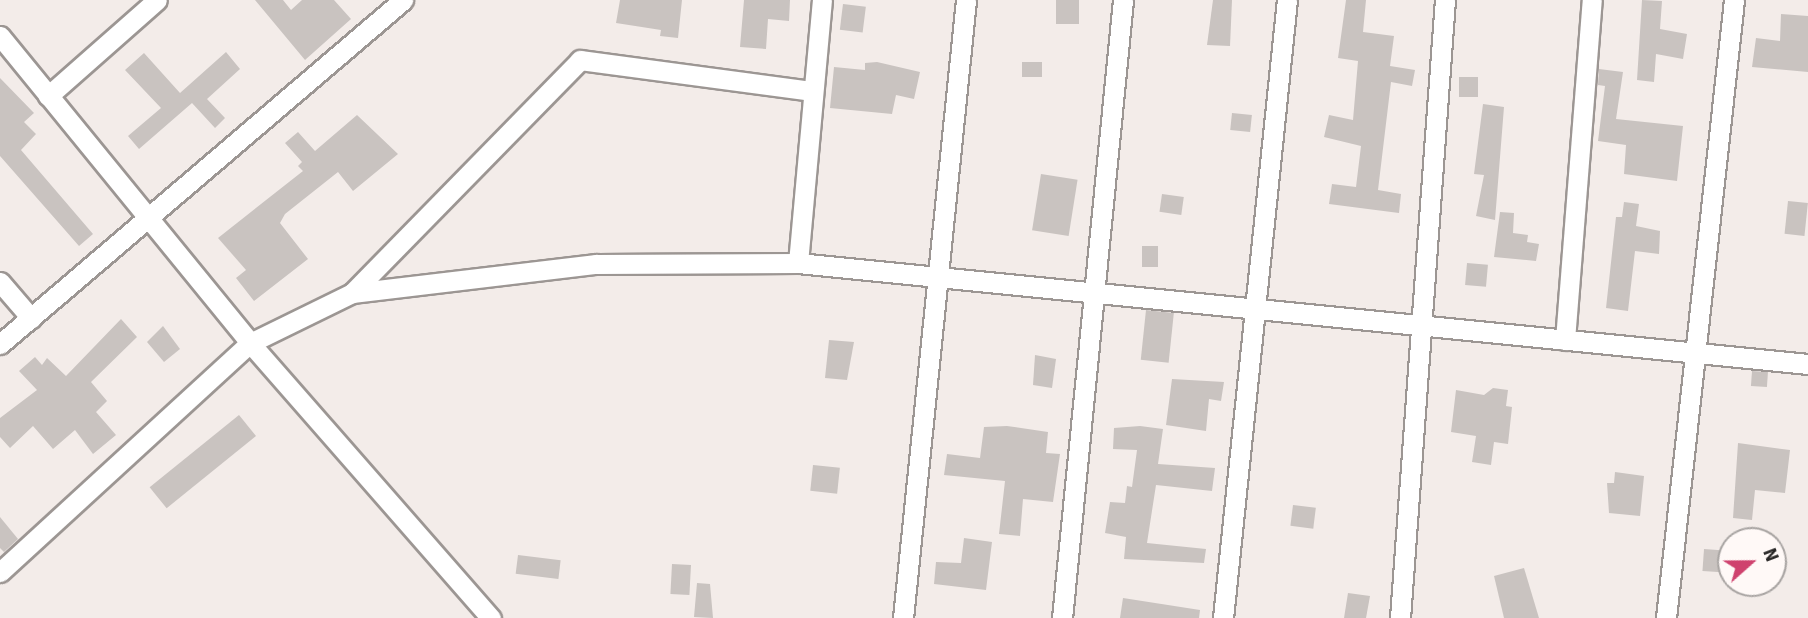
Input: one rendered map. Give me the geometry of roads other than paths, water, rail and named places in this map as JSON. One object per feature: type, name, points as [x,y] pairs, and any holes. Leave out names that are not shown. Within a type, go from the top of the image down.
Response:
[{"type":"street","points":[[48,96],[157,0]]},
{"type":"street","points":[[0,344],[403,0]]},
{"type":"street","points":[[798,263],[811,91],[822,0]]},
{"type":"street","points":[[903,618],[966,0]]},
{"type":"street","points":[[1062,618],[1123,0]]},
{"type":"street","points":[[1223,618],[1287,0]]},
{"type":"street","points":[[1400,618],[1445,0]]},
{"type":"street","points":[[1565,340],[1592,0]]},
{"type":"street","points":[[1666,618],[1698,353],[1734,0]]},
{"type":"street","points":[[0,36],[250,343],[491,618]]},
{"type":"street","points":[[352,293],[580,60],[811,91]]},
{"type":"street","points":[[0,572],[250,343],[352,293],[596,264],[798,263],[1808,364]]},
{"type":"street","points":[[0,282],[31,318]]}]
